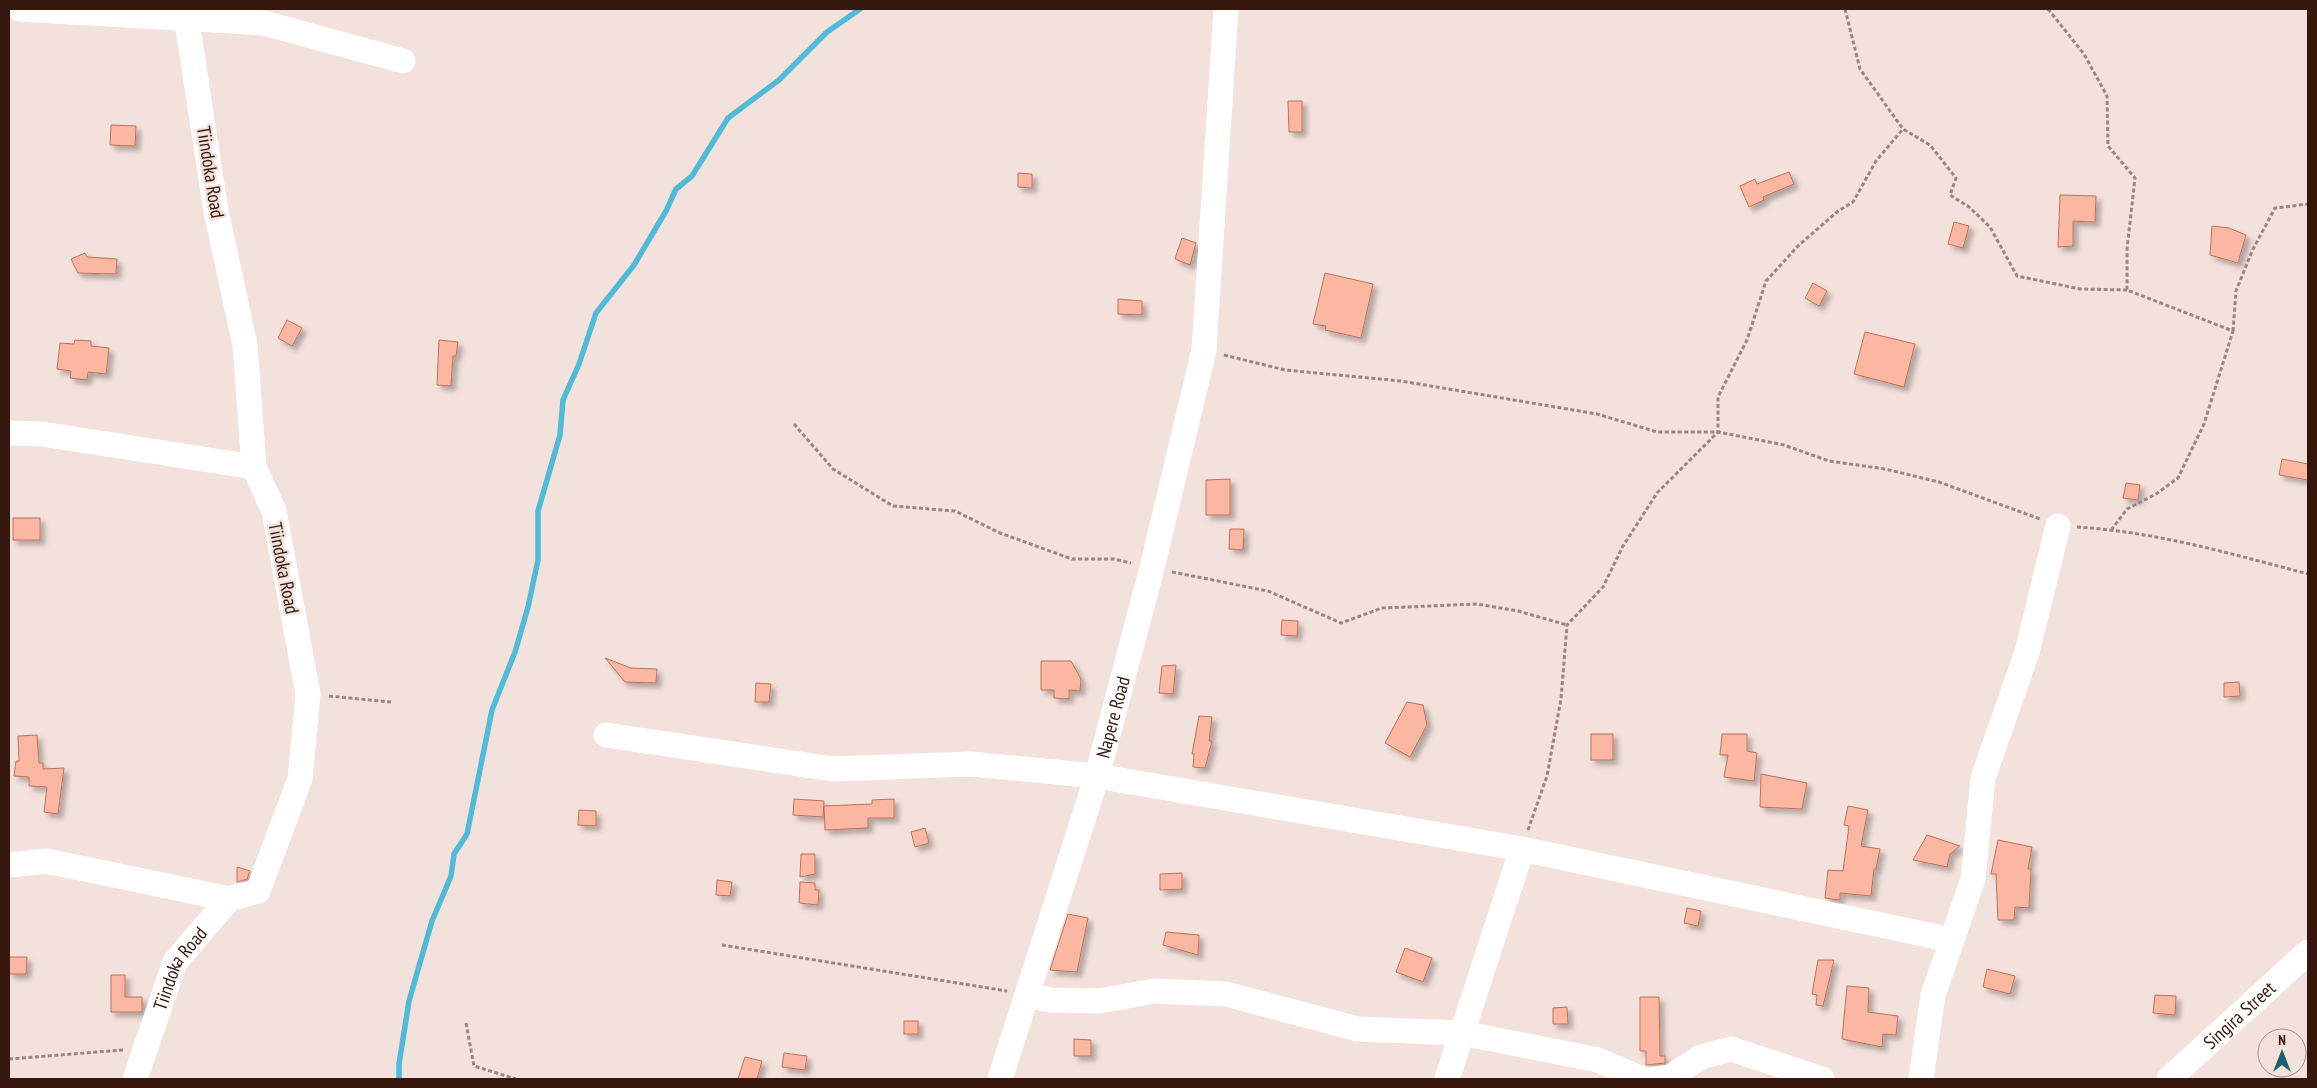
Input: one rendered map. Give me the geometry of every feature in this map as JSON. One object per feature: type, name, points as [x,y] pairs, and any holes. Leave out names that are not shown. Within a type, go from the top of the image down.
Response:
[{"type":"street","points":[[19,9],[186,13],[264,23],[403,61]]},
{"type":"street","name":"Napere Road","points":[[1000,1079],[1097,776],[1152,568],[1204,350],[1226,9]]},
{"type":"street","name":"Tiindoka Road","points":[[135,1079],[175,962],[229,899],[258,891],[300,779],[308,694],[274,512],[254,467],[245,345],[216,211],[186,13]]},
{"type":"street","points":[[9,434],[42,434],[254,467]]},
{"type":"street","points":[[1921,1079],[1934,995],[1973,878],[1983,778],[2027,652],[2058,526]]},
{"type":"street","points":[[606,735],[833,769],[971,764],[1097,776],[1522,849],[1952,940]]},
{"type":"street","points":[[1447,1079],[1522,849]]},
{"type":"street","points":[[9,865],[47,861],[229,899]]},
{"type":"street","name":"Singira Street","points":[[2169,1079],[2308,952]]},
{"type":"street","points":[[1027,995],[1050,1000],[1099,1001],[1155,991],[1226,994],[1358,1029],[1462,1033],[1598,1060],[1642,1079]]},
{"type":"street","points":[[1654,1079],[1670,1077],[1701,1057],[1731,1049],[1822,1079]]},
{"type":"path","points":[[1845,9],[1860,69],[1903,129],[1930,145],[1956,178],[1950,195],[1969,207],[1990,227],[2018,276],[2080,289],[2127,290],[2232,331]]},
{"type":"path","points":[[2048,9],[2084,54],[2108,96],[2108,146],[2135,178],[2127,249],[2127,290]]},
{"type":"path","points":[[1522,849],[1547,776],[1561,699],[1567,625],[1603,587],[1623,546],[1657,493],[1718,432],[1718,397],[1747,340],[1766,281],[1798,246],[1838,211],[1853,202],[1876,161],[1903,129]]},
{"type":"path","points":[[2112,529],[2127,509],[2156,494],[2178,478],[2204,424],[2232,331],[2236,291],[2252,251],[2275,208],[2308,204]]},
{"type":"path","points":[[1204,350],[1285,370],[1401,381],[1597,414],[1657,432],[1718,432],[1784,445],[1829,461],[1885,469],[1940,482],[2058,526],[2112,529],[2189,542],[2308,574]]},
{"type":"path","points":[[308,694],[391,702]]},
{"type":"path","points":[[722,945],[1027,995]]},
{"type":"path","points":[[466,1023],[474,1066],[516,1079]]},
{"type":"path","points":[[9,1060],[146,1047]]},
{"type":"building","points":[[1288,101],[1302,101],[1302,132],[1289,132]]},
{"type":"building","points":[[111,125],[136,126],[135,146],[110,145]]},
{"type":"building","points":[[1789,172],[1794,184],[1763,197],[1764,200],[1749,207],[1740,186],[1755,179],[1757,184]]},
{"type":"building","points":[[1018,173],[1032,174],[1032,188],[1018,187]]},
{"type":"building","points":[[2060,195],[2096,196],[2095,222],[2073,221],[2073,246],[2058,247]]},
{"type":"building","points":[[1954,222],[1969,226],[1963,248],[1948,244]]},
{"type":"building","points":[[2212,226],[2229,228],[2246,235],[2238,263],[2210,255]]},
{"type":"building","points":[[1182,238],[1196,243],[1190,265],[1175,259]]},
{"type":"building","points":[[85,253],[87,257],[117,259],[116,274],[78,273],[71,259]]},
{"type":"building","points":[[1325,273],[1373,284],[1361,338],[1325,330],[1326,326],[1313,324]]},
{"type":"building","points":[[1813,283],[1827,291],[1819,306],[1805,298]]},
{"type":"building","points":[[1118,299],[1142,301],[1142,315],[1118,314]]},
{"type":"building","points":[[287,320],[302,328],[292,346],[278,338]]},
{"type":"building","points":[[1865,332],[1915,344],[1904,387],[1854,374]]},
{"type":"building","points":[[75,340],[91,341],[91,346],[109,348],[106,374],[88,372],[87,380],[70,378],[71,371],[57,369],[60,343],[74,344]]},
{"type":"building","points":[[439,340],[458,342],[456,356],[453,356],[451,386],[437,385]]},
{"type":"building","points":[[2282,459],[2308,464],[2308,480],[2279,475]]},
{"type":"building","points":[[1230,479],[1230,515],[1206,515],[1206,480]]},
{"type":"building","points":[[2126,483],[2140,485],[2138,500],[2123,498]]},
{"type":"building","points":[[13,518],[40,518],[40,540],[13,540]]},
{"type":"building","points":[[1230,529],[1244,529],[1243,550],[1229,549]]},
{"type":"building","points":[[1282,620],[1298,621],[1297,636],[1281,635]]},
{"type":"building","points":[[605,658],[631,668],[657,669],[656,683],[625,682]]},
{"type":"building","points":[[1041,661],[1071,661],[1081,679],[1080,691],[1069,690],[1069,699],[1054,698],[1054,690],[1041,690]]},
{"type":"building","points":[[1176,665],[1173,694],[1159,693],[1162,666]]},
{"type":"building","points":[[2239,682],[2240,696],[2224,697],[2224,683]]},
{"type":"building","points":[[756,683],[771,684],[769,702],[755,702]]},
{"type":"building","points":[[1407,702],[1423,705],[1427,725],[1410,757],[1385,743]]},
{"type":"building","points":[[1199,716],[1212,717],[1209,741],[1212,741],[1205,768],[1193,767],[1194,754],[1192,754]]},
{"type":"building","points":[[1591,734],[1613,734],[1613,760],[1591,760]]},
{"type":"building","points":[[1722,734],[1747,734],[1747,751],[1757,753],[1754,781],[1724,777],[1728,755],[1720,755]]},
{"type":"building","points":[[37,735],[39,763],[43,763],[43,769],[64,768],[58,814],[44,812],[47,787],[29,786],[29,777],[14,776],[16,761],[19,761],[18,736]]},
{"type":"building","points":[[1761,774],[1807,783],[1802,809],[1760,807]]},
{"type":"building","points":[[794,799],[824,801],[823,817],[793,815]]},
{"type":"building","points":[[894,799],[894,818],[868,818],[868,828],[825,830],[824,806],[872,804],[872,800]]},
{"type":"building","points":[[1848,806],[1868,810],[1861,846],[1880,849],[1876,869],[1874,869],[1871,896],[1840,893],[1840,900],[1825,898],[1828,870],[1843,871],[1849,826],[1844,825]]},
{"type":"building","points":[[579,810],[596,811],[596,826],[578,825]]},
{"type":"building","points":[[925,828],[929,843],[915,847],[911,832]]},
{"type":"building","points":[[1927,835],[1960,846],[1950,854],[1947,867],[1913,860]]},
{"type":"building","points":[[1998,840],[2032,847],[2028,869],[2031,869],[2029,908],[2015,907],[2014,920],[1998,920],[1996,874],[1991,874]]},
{"type":"building","points":[[801,854],[815,854],[815,874],[800,877]]},
{"type":"building","points":[[237,867],[250,871],[247,879],[237,882]]},
{"type":"building","points":[[1182,873],[1182,889],[1160,890],[1160,874]]},
{"type":"building","points":[[717,880],[732,882],[730,896],[716,895]]},
{"type":"building","points":[[800,882],[815,883],[815,890],[819,890],[818,905],[799,903]]},
{"type":"building","points":[[1687,908],[1701,911],[1698,926],[1684,923]]},
{"type":"building","points":[[1068,914],[1088,918],[1077,972],[1050,970]]},
{"type":"building","points":[[1166,932],[1199,935],[1198,955],[1163,945]]},
{"type":"building","points":[[1405,948],[1432,958],[1423,982],[1396,972]]},
{"type":"building","points":[[9,957],[27,957],[26,974],[9,974]]},
{"type":"building","points":[[1818,960],[1834,960],[1823,1006],[1816,1005],[1817,995],[1812,994]]},
{"type":"building","points":[[1987,969],[2015,976],[2010,994],[1983,987]]},
{"type":"building","points":[[111,975],[125,975],[125,997],[142,997],[142,1012],[111,1012]]},
{"type":"building","points":[[1847,986],[1869,988],[1868,1012],[1898,1016],[1896,1035],[1883,1034],[1882,1047],[1842,1039]]},
{"type":"building","points":[[2155,995],[2176,996],[2175,1015],[2153,1013]]},
{"type":"building","points":[[1640,997],[1659,997],[1660,1056],[1665,1056],[1665,1063],[1646,1065],[1646,1051],[1640,1051]]},
{"type":"building","points":[[1567,1007],[1568,1024],[1553,1024],[1553,1008]]},
{"type":"building","points":[[904,1021],[918,1021],[918,1034],[904,1034]]},
{"type":"building","points":[[1074,1039],[1091,1040],[1091,1056],[1074,1056]]},
{"type":"building","points":[[784,1053],[807,1056],[805,1070],[782,1067]]},
{"type":"building","points":[[745,1057],[762,1061],[757,1079],[738,1079]]},
{"type":"waterway","points":[[399,1079],[399,1064],[409,1001],[432,921],[451,876],[454,854],[467,834],[492,710],[515,652],[528,607],[538,560],[538,511],[560,435],[563,400],[579,364],[596,313],[634,265],[666,211],[676,189],[692,176],[728,118],[779,80],[827,32],[860,9]]}]
